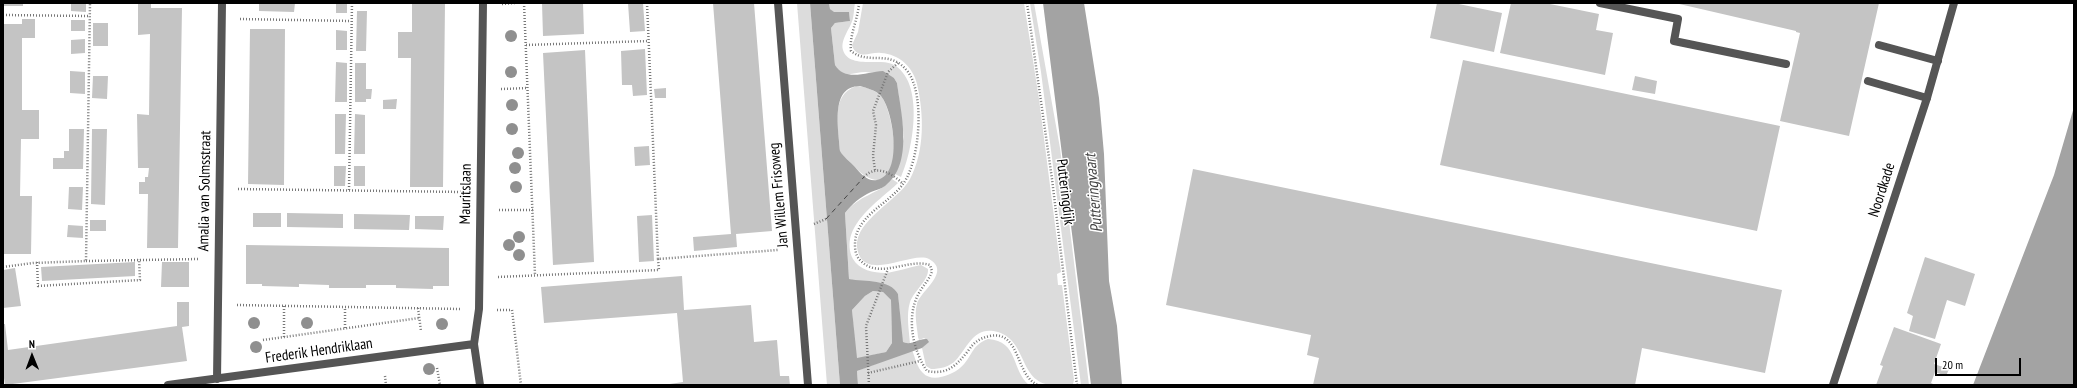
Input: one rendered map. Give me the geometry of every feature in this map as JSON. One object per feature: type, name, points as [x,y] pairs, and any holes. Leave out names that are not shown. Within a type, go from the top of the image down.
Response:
[{"type":"street","name":"Amalia van Solmsstraat","points":[[217,379],[222,3]]},
{"type":"street","name":"Mauritslaan","points":[[480,385],[474,344],[479,309],[483,3]]},
{"type":"street","name":"Jan Willem Frisoweg","points":[[778,3],[808,385]]},
{"type":"street","points":[[1600,3],[1678,19],[1674,40],[1786,64]]},
{"type":"street","name":"Noordkade","points":[[1833,385],[1927,98],[1954,3]]},
{"type":"street","points":[[1879,45],[1938,61]]},
{"type":"street","points":[[1868,81],[1927,98]]},
{"type":"street","name":"Frederik Hendriklaan","points":[[168,385],[474,344]]},
{"type":"path","points":[[86,261],[90,3]]},
{"type":"path","points":[[349,190],[352,3]]},
{"type":"path","points":[[524,3],[535,275]]},
{"type":"path","points":[[479,277],[659,270],[647,3]]},
{"type":"path","points":[[860,3],[858,16],[850,41],[851,51],[858,56],[865,58],[887,57],[898,63],[908,72],[914,84],[918,116],[917,139],[914,157],[903,184],[864,221],[854,236],[855,253],[862,262],[873,268],[888,269],[923,263],[930,265],[932,271],[929,280],[918,295],[912,313],[914,340],[920,361],[927,371],[937,373],[954,367],[972,345],[981,338],[994,336],[1006,339],[1014,347],[1024,373],[1038,385]]},
{"type":"path","name":"Putteringdijk","points":[[1027,3],[1052,178],[1077,385]]},
{"type":"path","points":[[3,15],[90,16]]},
{"type":"path","points":[[222,19],[351,21]]},
{"type":"path","points":[[526,45],[648,41]]},
{"type":"path","points":[[875,170],[873,156],[876,125],[873,111],[888,72],[898,63]]},
{"type":"path","points":[[482,89],[528,88]]},
{"type":"path","points":[[864,176],[869,171],[875,170],[886,172],[903,184]]},
{"type":"path","points":[[219,188],[480,192]]},
{"type":"path","points":[[480,209],[533,210]]},
{"type":"path","points":[[815,224],[826,219]]},
{"type":"path","points":[[658,259],[798,249]]},
{"type":"path","points":[[37,262],[38,286],[140,280],[139,259]]},
{"type":"path","points":[[3,267],[37,262],[139,259],[218,259]]},
{"type":"path","points":[[869,385],[866,326],[888,269]]},
{"type":"path","points":[[217,305],[512,310],[521,385]]},
{"type":"path","points":[[284,306],[284,337]]},
{"type":"path","points":[[345,307],[345,329]]},
{"type":"path","points":[[263,340],[419,318]]},
{"type":"path","points":[[868,373],[920,361]]},
{"type":"shaded area","points":[[797,3],[810,3],[840,385],[827,385]]},
{"type":"shaded area","points":[[829,3],[855,3],[852,22],[844,38],[842,46],[846,56],[858,61],[886,62],[892,64],[903,72],[909,85],[913,100],[914,117],[909,151],[901,177],[895,174],[904,137],[897,83],[894,78],[876,74],[866,72],[845,74],[838,70],[835,65],[831,28],[835,23],[850,21],[849,12],[833,12],[830,9]]},
{"type":"shaded area","points":[[863,3],[1024,3],[1039,99],[1061,272],[1057,274],[1058,285],[1062,285],[1074,380],[1073,384],[1055,385],[1043,383],[1035,378],[1029,371],[1015,344],[1008,337],[998,332],[990,331],[977,334],[972,338],[956,360],[948,366],[931,369],[926,366],[922,348],[928,341],[924,338],[919,340],[918,337],[916,312],[919,299],[936,276],[937,270],[935,264],[929,259],[921,257],[877,265],[868,264],[861,258],[857,247],[858,237],[870,219],[904,187],[910,179],[918,157],[922,132],[921,108],[917,84],[909,67],[894,56],[878,53],[860,54],[853,48],[852,45],[858,32]]},
{"type":"shaded area","points":[[1030,3],[1034,3],[1060,148],[1089,385],[1081,385],[1041,72]]},
{"type":"shaded area","points":[[856,86],[869,89],[881,96],[890,116],[894,144],[894,158],[889,174],[885,178],[879,180],[867,177],[861,173],[840,152],[838,124],[839,105],[842,97]]},
{"type":"shaded area","points":[[892,179],[898,183],[862,216],[855,226],[851,236],[850,247],[853,259],[856,263],[863,268],[872,271],[885,273],[921,265],[928,269],[928,273],[924,281],[910,302],[908,317],[910,344],[903,342],[902,339],[898,294],[849,279],[845,213],[857,202],[881,188]]},
{"type":"shaded area","points":[[873,291],[883,292],[891,300],[892,343],[886,352],[856,359],[852,310],[865,296]]},
{"type":"shaded area","points":[[988,339],[998,341],[1010,350],[1019,372],[1029,385],[858,385],[857,371],[912,350],[916,362],[923,373],[931,377],[942,377],[960,368],[975,348]]},
{"type":"water","points":[[810,3],[829,3],[830,9],[834,12],[849,12],[850,21],[835,23],[831,28],[835,65],[839,70],[850,75],[883,71],[894,78],[897,83],[903,123],[903,152],[900,165],[894,176],[885,186],[860,198],[845,213],[849,279],[883,283],[894,289],[898,294],[903,342],[912,343],[927,339],[929,342],[922,348],[857,371],[858,385],[840,385]],"holes":[[[860,86],[873,90],[880,95],[885,102],[892,125],[894,138],[892,164],[887,173],[880,179],[876,180],[869,179],[863,175],[843,156],[840,151],[838,122],[840,101],[844,93],[850,88]],[[873,291],[883,292],[891,300],[892,343],[886,352],[857,358],[852,310],[865,296]]]},
{"type":"water","name":"Putteringvaart","points":[[1043,3],[1084,3],[1099,98],[1104,154],[1109,281],[1117,326],[1122,385],[1091,385]]},
{"type":"water","points":[[2074,107],[2074,385],[1973,385],[2054,175]]},
{"type":"building","points":[[3,3],[23,3],[23,6],[3,6]]},
{"type":"building","points":[[71,3],[86,3],[86,12],[71,11]]},
{"type":"building","points":[[138,3],[151,3],[151,8],[182,8],[178,248],[147,248],[148,194],[139,194],[139,182],[145,182],[145,177],[148,177],[149,168],[138,168],[137,114],[149,115],[150,34],[138,35]]},
{"type":"building","points":[[259,3],[295,3],[294,12],[259,11]]},
{"type":"building","points":[[336,3],[347,3],[347,13],[336,13]]},
{"type":"building","points":[[412,3],[445,3],[443,187],[410,187],[411,58],[398,58],[398,32],[412,32]]},
{"type":"building","points":[[542,3],[583,3],[584,34],[543,36]]},
{"type":"building","points":[[628,3],[643,3],[645,31],[630,32]]},
{"type":"building","points":[[713,3],[754,3],[772,231],[736,234],[737,247],[694,251],[693,237],[731,234]]},
{"type":"building","points":[[1437,3],[1454,3],[1502,13],[1494,52],[1430,38]]},
{"type":"building","points":[[1511,3],[1545,3],[1599,14],[1596,30],[1613,33],[1605,75],[1500,53]]},
{"type":"building","points":[[1675,3],[1879,3],[1849,136],[1780,121],[1800,33]]},
{"type":"building","points":[[357,11],[367,11],[366,51],[356,51]]},
{"type":"building","points":[[22,19],[35,19],[35,38],[22,38],[22,110],[39,110],[39,139],[21,139],[20,196],[32,196],[31,254],[3,254],[3,24],[22,24]]},
{"type":"building","points":[[71,20],[85,20],[85,31],[71,31]]},
{"type":"building","points":[[93,23],[108,23],[108,46],[93,46]]},
{"type":"building","points":[[250,29],[285,29],[284,185],[248,184]]},
{"type":"building","points":[[336,30],[347,31],[347,50],[336,50]]},
{"type":"building","points":[[85,39],[85,53],[71,54],[71,40]]},
{"type":"building","points":[[645,49],[647,95],[633,96],[632,85],[622,85],[621,51]]},
{"type":"building","points":[[585,50],[594,262],[553,265],[543,53]]},
{"type":"building","points":[[1463,60],[1780,126],[1757,231],[1440,165]]},
{"type":"building","points":[[336,62],[347,63],[347,102],[335,102]]},
{"type":"building","points":[[355,63],[366,63],[366,89],[372,89],[371,99],[366,99],[366,102],[355,102]]},
{"type":"building","points":[[70,71],[85,72],[85,94],[70,93]]},
{"type":"building","points":[[93,76],[108,76],[107,99],[92,98]]},
{"type":"building","points":[[1635,76],[1657,81],[1655,94],[1632,90]]},
{"type":"building","points":[[666,88],[666,98],[655,98],[654,89]]},
{"type":"building","points":[[397,99],[396,109],[383,109],[383,100]]},
{"type":"building","points":[[335,114],[346,114],[345,154],[335,154]]},
{"type":"building","points":[[355,114],[365,115],[365,154],[354,154]]},
{"type":"building","points":[[69,129],[84,129],[83,169],[53,169],[53,158],[64,158],[64,151],[69,151]]},
{"type":"building","points":[[92,129],[107,129],[105,205],[91,204]]},
{"type":"building","points":[[649,146],[650,165],[635,166],[634,147]]},
{"type":"building","points":[[334,166],[346,166],[345,186],[334,186]]},
{"type":"building","points":[[354,166],[365,166],[365,186],[354,186]]},
{"type":"building","points":[[1193,169],[1782,290],[1765,373],[1642,348],[1635,385],[1313,385],[1319,358],[1307,355],[1311,335],[1166,305]]},
{"type":"building","points":[[69,187],[83,187],[82,210],[68,209]]},
{"type":"building","points":[[253,213],[281,213],[281,227],[253,227]]},
{"type":"building","points":[[287,213],[343,214],[343,228],[287,227]]},
{"type":"building","points":[[354,214],[410,215],[409,230],[354,229]]},
{"type":"building","points":[[652,215],[654,261],[639,262],[637,216]]},
{"type":"building","points":[[415,216],[444,216],[443,230],[415,229]]},
{"type":"building","points":[[90,220],[106,220],[106,231],[90,231]]},
{"type":"building","points":[[68,225],[83,226],[83,238],[67,237]]},
{"type":"building","points":[[246,245],[449,248],[449,286],[433,286],[433,289],[396,288],[396,285],[366,285],[366,288],[329,288],[329,285],[299,284],[299,287],[246,284]]},
{"type":"building","points":[[1925,257],[1975,274],[1965,306],[1947,300],[1935,339],[1909,331],[1913,316],[1907,313]]},
{"type":"building","points":[[135,262],[135,276],[42,281],[41,267]]},
{"type":"building","points":[[162,262],[189,262],[189,287],[161,287]]},
{"type":"building","points":[[15,268],[21,306],[3,308],[3,270]]},
{"type":"building","points":[[682,276],[684,310],[751,305],[754,342],[777,340],[780,376],[789,376],[790,385],[663,385],[683,382],[677,313],[544,323],[541,287]]},
{"type":"building","points":[[177,302],[189,302],[189,326],[182,327],[187,361],[5,385],[3,371],[3,324],[5,324],[8,350],[177,326]]},
{"type":"building","points":[[1894,327],[1941,344],[1934,364],[1949,369],[1946,376],[1935,372],[1931,383],[1935,385],[1876,385],[1883,366],[1880,365]]},
{"type":"ferry route","points":[[826,219],[864,177]]}]
